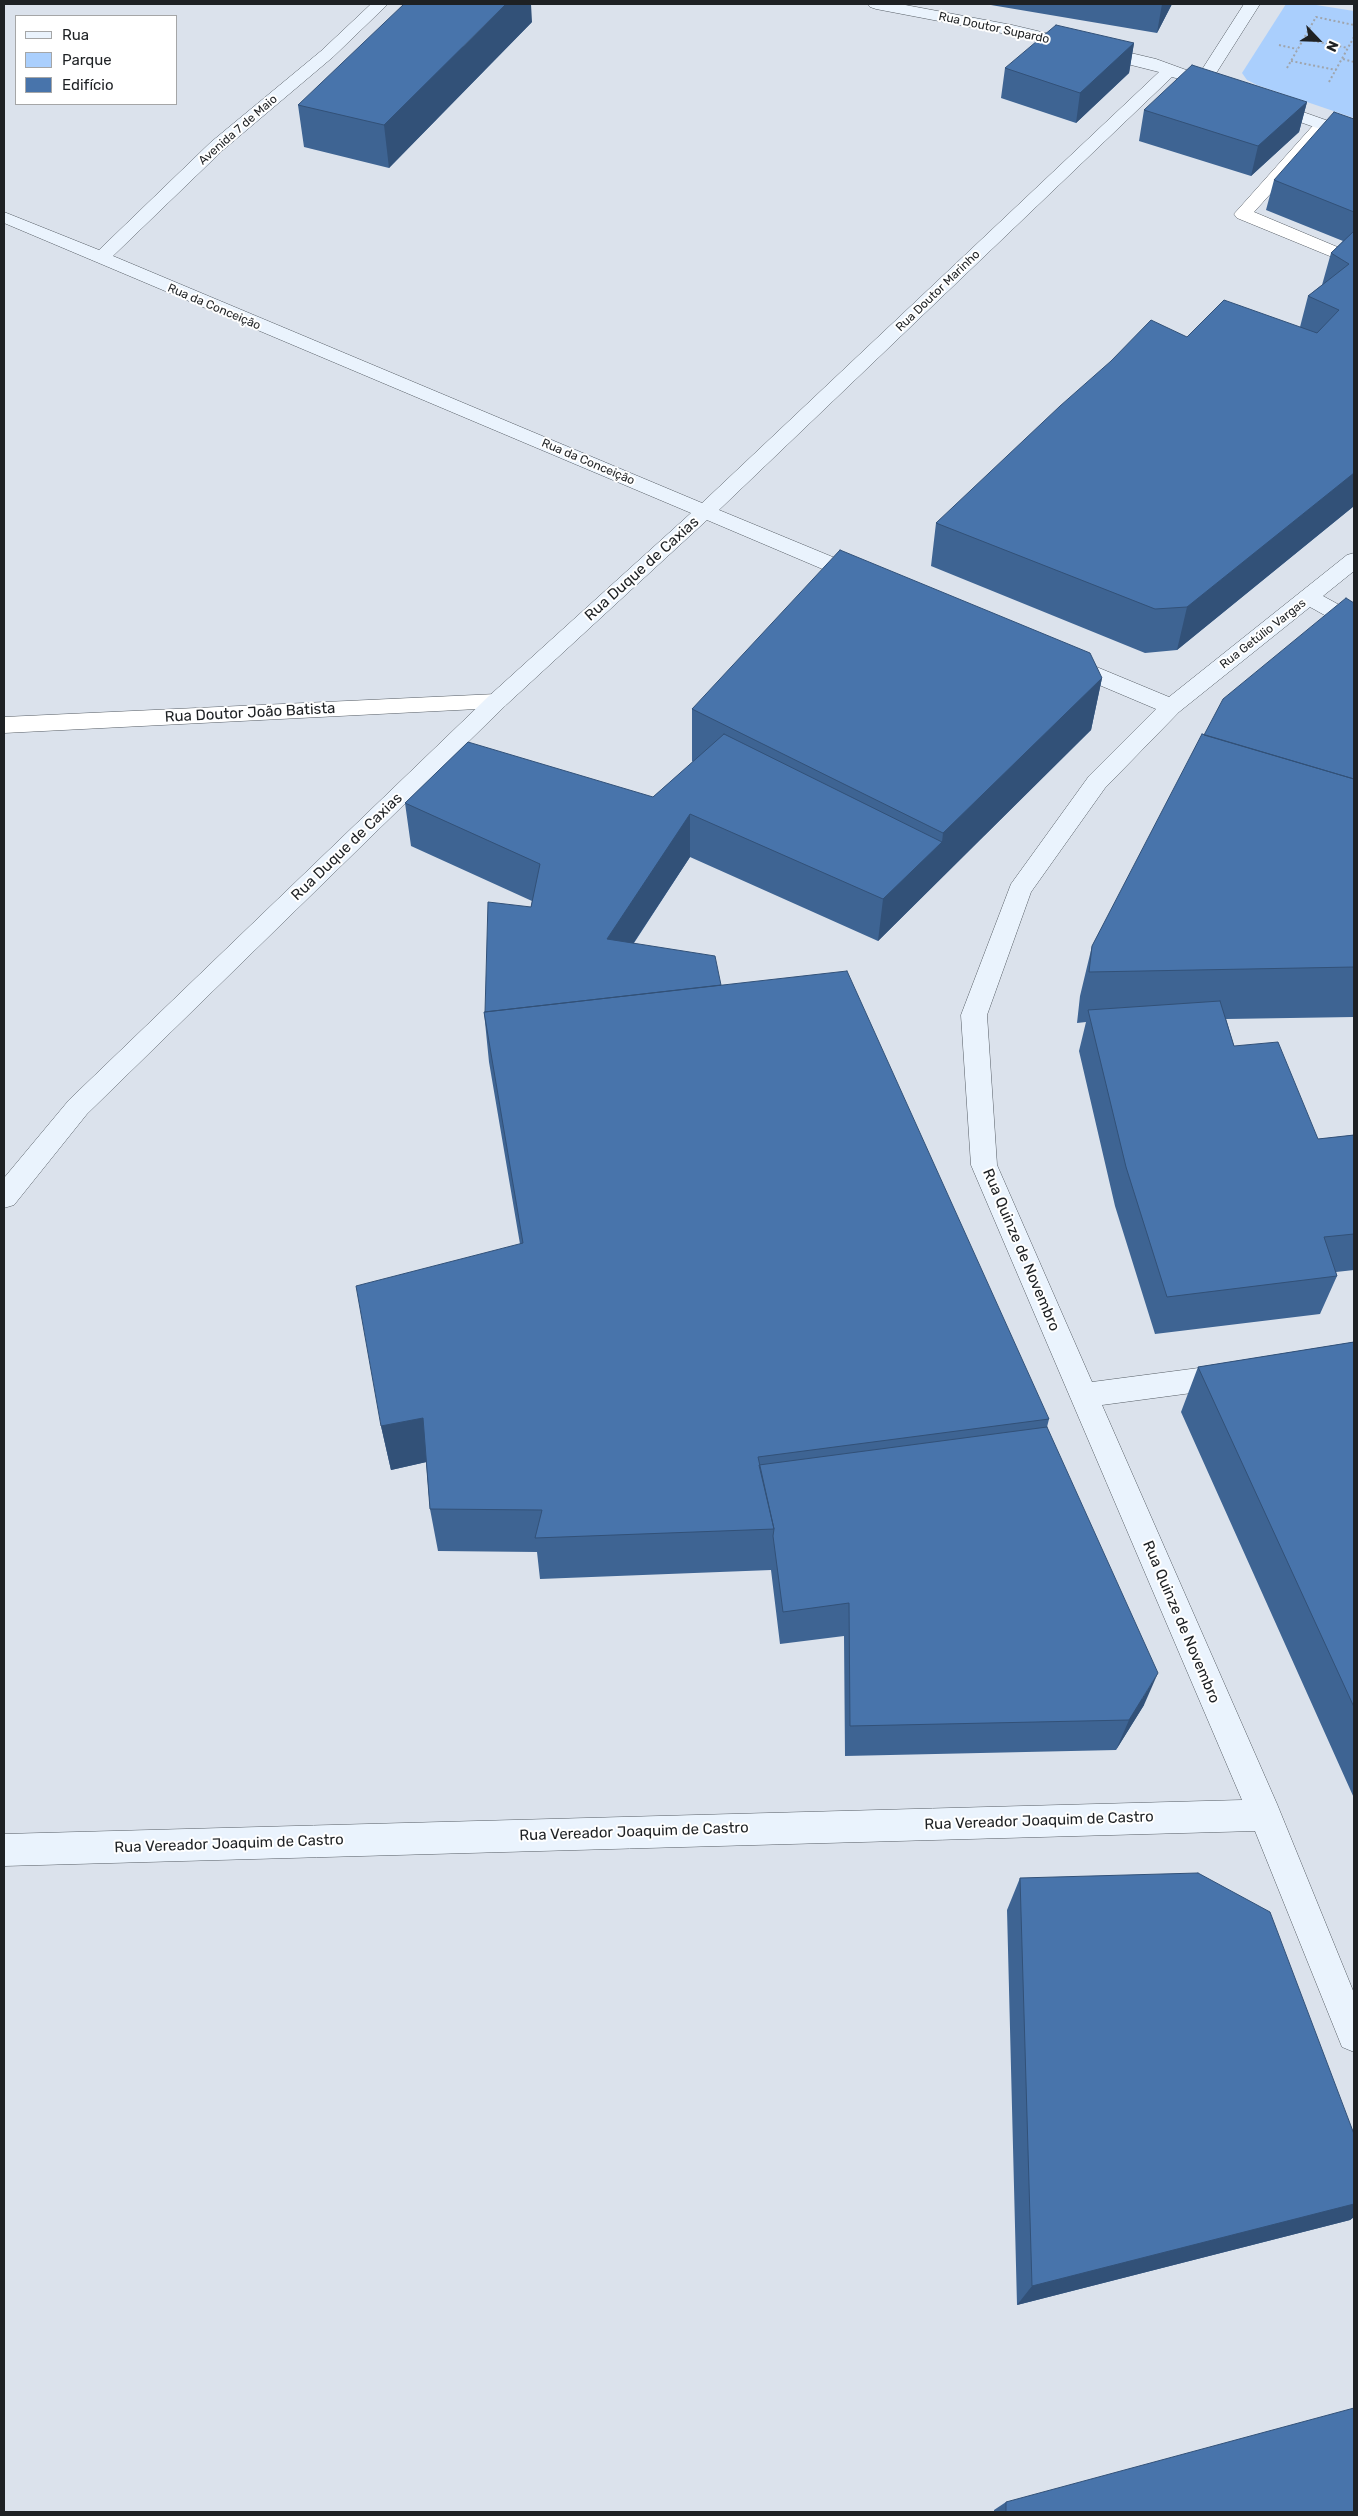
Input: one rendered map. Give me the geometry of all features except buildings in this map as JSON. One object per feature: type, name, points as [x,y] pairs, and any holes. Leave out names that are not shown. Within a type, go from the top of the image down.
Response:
[{"type":"main road","name":"Avenida 7 de Maio","points":[[100,260],[217,146],[326,54],[380,4]]},
{"type":"main road","name":"Rua Doutor Supardo","points":[[876,4],[1012,30],[1150,63],[1220,88]]},
{"type":"main road","points":[[1202,82],[1252,4]]},
{"type":"main road","name":"Rua Doutor Marinho","points":[[705,511],[1170,70]]},
{"type":"main road","points":[[1258,101],[1354,136]]},
{"type":"main road","name":"Rua da Conceição","points":[[4,218],[100,260],[875,583]]},
{"type":"main road","name":"Rua Duque de Caxias","points":[[4,1197],[78,1108],[497,701],[705,511]]},
{"type":"main road","name":"Rua Getúlio Vargas","points":[[1172,707],[1354,560]]},
{"type":"main road","points":[[1309,597],[1354,622]]},
{"type":"main road","points":[[1045,654],[1172,707]]},
{"type":"main road","name":"Rua Quinze de Novembro","points":[[1172,707],[1097,782],[1020,890],[974,1015],[984,1165],[1265,1815],[1354,2035]]},
{"type":"main road","points":[[1083,1395],[1257,1372]]},
{"type":"main road","name":"Rua Vereador Joaquim de Castro","points":[[4,1850],[1265,1815]]},
{"type":"street","points":[[1323,125],[1242,214],[1354,260]]},
{"type":"street","name":"Rua Doutor João Batista","points":[[4,725],[497,701]]},
{"type":"path","points":[[1285,71],[1316,17],[1354,25]]},
{"type":"path","points":[[1327,86],[1354,37]]},
{"type":"path","points":[[1304,38],[1348,48]]},
{"type":"path","points":[[1343,59],[1354,62]]},
{"type":"path","points":[[1291,61],[1336,70]]},
{"type":"green space","points":[[1286,4],[1310,4],[1354,11],[1354,118],[1257,85],[1247,80],[1242,73]]}]
